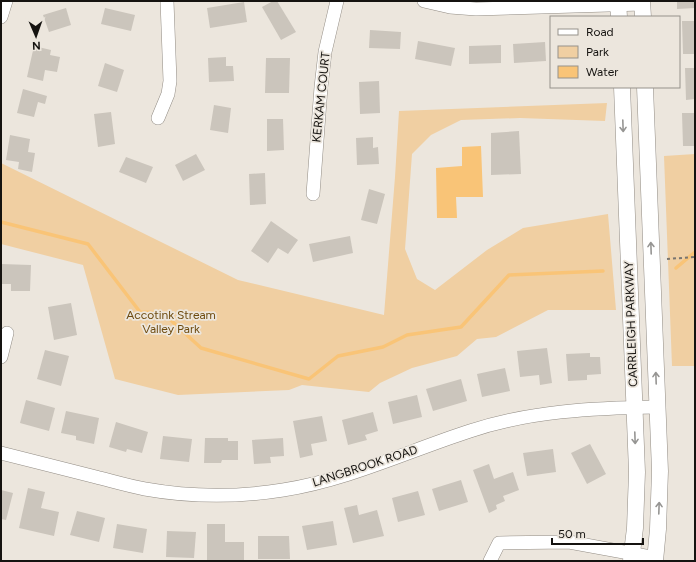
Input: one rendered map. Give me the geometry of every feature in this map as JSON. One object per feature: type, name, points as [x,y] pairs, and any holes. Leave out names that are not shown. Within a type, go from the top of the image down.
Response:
[{"type":"street","points":[[1,17],[6,1]]},
{"type":"street","points":[[158,118],[168,94],[170,81],[167,1]]},
{"type":"street","name":"KERKAM COURT","points":[[313,194],[325,52],[337,1]]},
{"type":"street","points":[[424,1],[450,7],[476,9],[643,7]]},
{"type":"street","name":"CARRLEIGH PARKWAY","points":[[622,88],[636,499],[632,557]]},
{"type":"street","name":"CARRLEIGH PARKWAY","points":[[645,88],[660,485],[655,560]]},
{"type":"street","points":[[1,357],[7,333]]},
{"type":"street","name":"LANGBROOK ROAD","points":[[1,453],[146,489],[198,495],[240,494],[283,490],[325,481],[470,431],[499,423],[576,410],[657,406]]},
{"type":"street","points":[[490,561],[499,543],[569,542],[632,557],[655,560]]},
{"type":"path","points":[[668,258],[695,257]]},
{"type":"green space","name":"Accotink Stream Valley Park","points":[[607,103],[605,121],[520,118],[461,120],[431,135],[412,154],[405,249],[417,279],[435,290],[487,250],[523,228],[608,214],[616,310],[548,310],[496,337],[477,339],[457,356],[412,368],[380,383],[369,392],[302,385],[289,390],[178,395],[115,379],[83,265],[1,244],[1,163],[238,280],[384,315],[399,111]]},
{"type":"green space","points":[[695,154],[695,366],[672,366],[664,156]]},
{"type":"water","points":[[481,146],[483,197],[456,197],[457,218],[437,218],[436,168],[462,166],[462,147]]},
{"type":"building","points":[[273,1],[277,1],[296,32],[281,40],[262,7]]},
{"type":"building","points":[[677,1],[695,1],[695,8],[677,9]]},
{"type":"building","points":[[244,2],[247,22],[210,28],[207,8]]},
{"type":"building","points":[[66,8],[71,25],[49,32],[43,15]]},
{"type":"building","points":[[105,8],[135,15],[131,31],[101,24]]},
{"type":"building","points":[[682,21],[695,21],[695,54],[683,54]]},
{"type":"building","points":[[370,30],[401,32],[400,49],[369,48]]},
{"type":"building","points":[[418,41],[455,48],[451,66],[415,59]]},
{"type":"building","points":[[545,42],[546,61],[514,63],[513,44]]},
{"type":"building","points":[[501,45],[501,63],[469,64],[469,46]]},
{"type":"building","points":[[34,46],[51,50],[50,55],[60,57],[57,72],[45,70],[43,81],[27,77]]},
{"type":"building","points":[[226,57],[226,66],[233,66],[234,81],[209,82],[208,58]]},
{"type":"building","points":[[266,58],[290,58],[289,93],[265,93]]},
{"type":"building","points":[[105,63],[124,70],[117,92],[98,86]]},
{"type":"building","points":[[685,68],[695,68],[695,99],[686,100]]},
{"type":"building","points":[[379,81],[380,113],[360,114],[359,82]]},
{"type":"building","points":[[23,89],[47,96],[45,104],[38,102],[34,117],[17,113]]},
{"type":"building","points":[[214,105],[231,108],[228,133],[210,130]]},
{"type":"building","points":[[111,112],[115,144],[98,147],[94,114]]},
{"type":"building","points":[[682,113],[695,113],[695,146],[683,146]]},
{"type":"building","points":[[267,119],[283,119],[284,150],[267,151]]},
{"type":"building","points":[[519,131],[521,174],[491,175],[491,133]]},
{"type":"building","points":[[10,135],[30,139],[28,152],[35,153],[32,172],[18,169],[19,162],[6,160]]},
{"type":"building","points":[[373,137],[373,148],[378,147],[379,164],[357,165],[356,138]]},
{"type":"building","points":[[196,154],[205,170],[183,181],[175,165]]},
{"type":"building","points":[[126,157],[153,167],[146,183],[119,172]]},
{"type":"building","points":[[265,173],[266,204],[250,205],[249,174]]},
{"type":"building","points":[[369,189],[385,194],[377,224],[361,220]]},
{"type":"building","points":[[271,221],[298,240],[288,254],[278,248],[268,263],[251,251]]},
{"type":"building","points":[[350,236],[353,253],[313,262],[309,244]]},
{"type":"building","points":[[1,264],[31,265],[30,291],[11,291],[11,284],[1,284]]},
{"type":"building","points":[[71,303],[77,335],[54,340],[48,307]]},
{"type":"building","points":[[547,348],[552,383],[540,385],[539,375],[520,377],[517,351]]},
{"type":"building","points":[[45,350],[69,356],[61,386],[37,379]]},
{"type":"building","points":[[590,353],[590,357],[600,357],[601,374],[587,375],[587,380],[568,381],[566,354]]},
{"type":"building","points":[[505,368],[510,391],[482,397],[477,374]]},
{"type":"building","points":[[461,379],[467,401],[433,411],[426,389]]},
{"type":"building","points":[[417,395],[422,417],[393,424],[388,402]]},
{"type":"building","points":[[26,400],[55,408],[49,431],[20,423]]},
{"type":"building","points":[[66,411],[99,418],[94,444],[76,440],[76,436],[61,433]]},
{"type":"building","points":[[373,412],[378,431],[365,435],[367,440],[348,445],[342,420]]},
{"type":"building","points":[[322,416],[327,441],[311,444],[313,455],[300,458],[293,421]]},
{"type":"building","points":[[116,422],[148,432],[142,453],[127,449],[126,452],[109,447]]},
{"type":"building","points":[[163,436],[192,439],[189,462],[160,459]]},
{"type":"building","points":[[205,438],[228,438],[228,441],[238,441],[238,460],[222,460],[221,463],[204,463]]},
{"type":"building","points":[[283,438],[284,456],[270,457],[271,463],[254,464],[252,440]]},
{"type":"building","points":[[590,444],[606,474],[587,484],[571,453]]},
{"type":"building","points":[[553,449],[556,472],[527,476],[523,453]]},
{"type":"building","points":[[489,464],[494,479],[513,472],[519,490],[503,496],[505,501],[496,505],[497,509],[489,513],[473,470]]},
{"type":"building","points":[[461,480],[468,502],[439,511],[432,489]]},
{"type":"building","points":[[28,488],[45,492],[41,508],[59,512],[54,536],[19,528]]},
{"type":"building","points":[[1,490],[13,493],[6,520],[1,519]]},
{"type":"building","points":[[418,491],[425,515],[398,522],[392,498]]},
{"type":"building","points":[[357,505],[359,515],[377,510],[384,536],[353,543],[344,508]]},
{"type":"building","points":[[77,511],[105,518],[99,542],[70,535]]},
{"type":"building","points":[[333,521],[337,545],[307,550],[302,526]]},
{"type":"building","points":[[117,524],[147,529],[143,553],[113,548]]},
{"type":"building","points":[[207,524],[225,524],[225,542],[244,542],[244,561],[207,561]]},
{"type":"building","points":[[167,531],[196,532],[194,558],[166,557]]},
{"type":"building","points":[[258,536],[289,536],[290,559],[258,559]]},
{"type":"waterway","points":[[1,222],[88,244],[140,312],[163,313],[201,348],[309,379],[338,356],[383,347],[407,335],[461,327],[509,275],[603,271]]},
{"type":"waterway","points":[[676,268],[695,252]]}]
